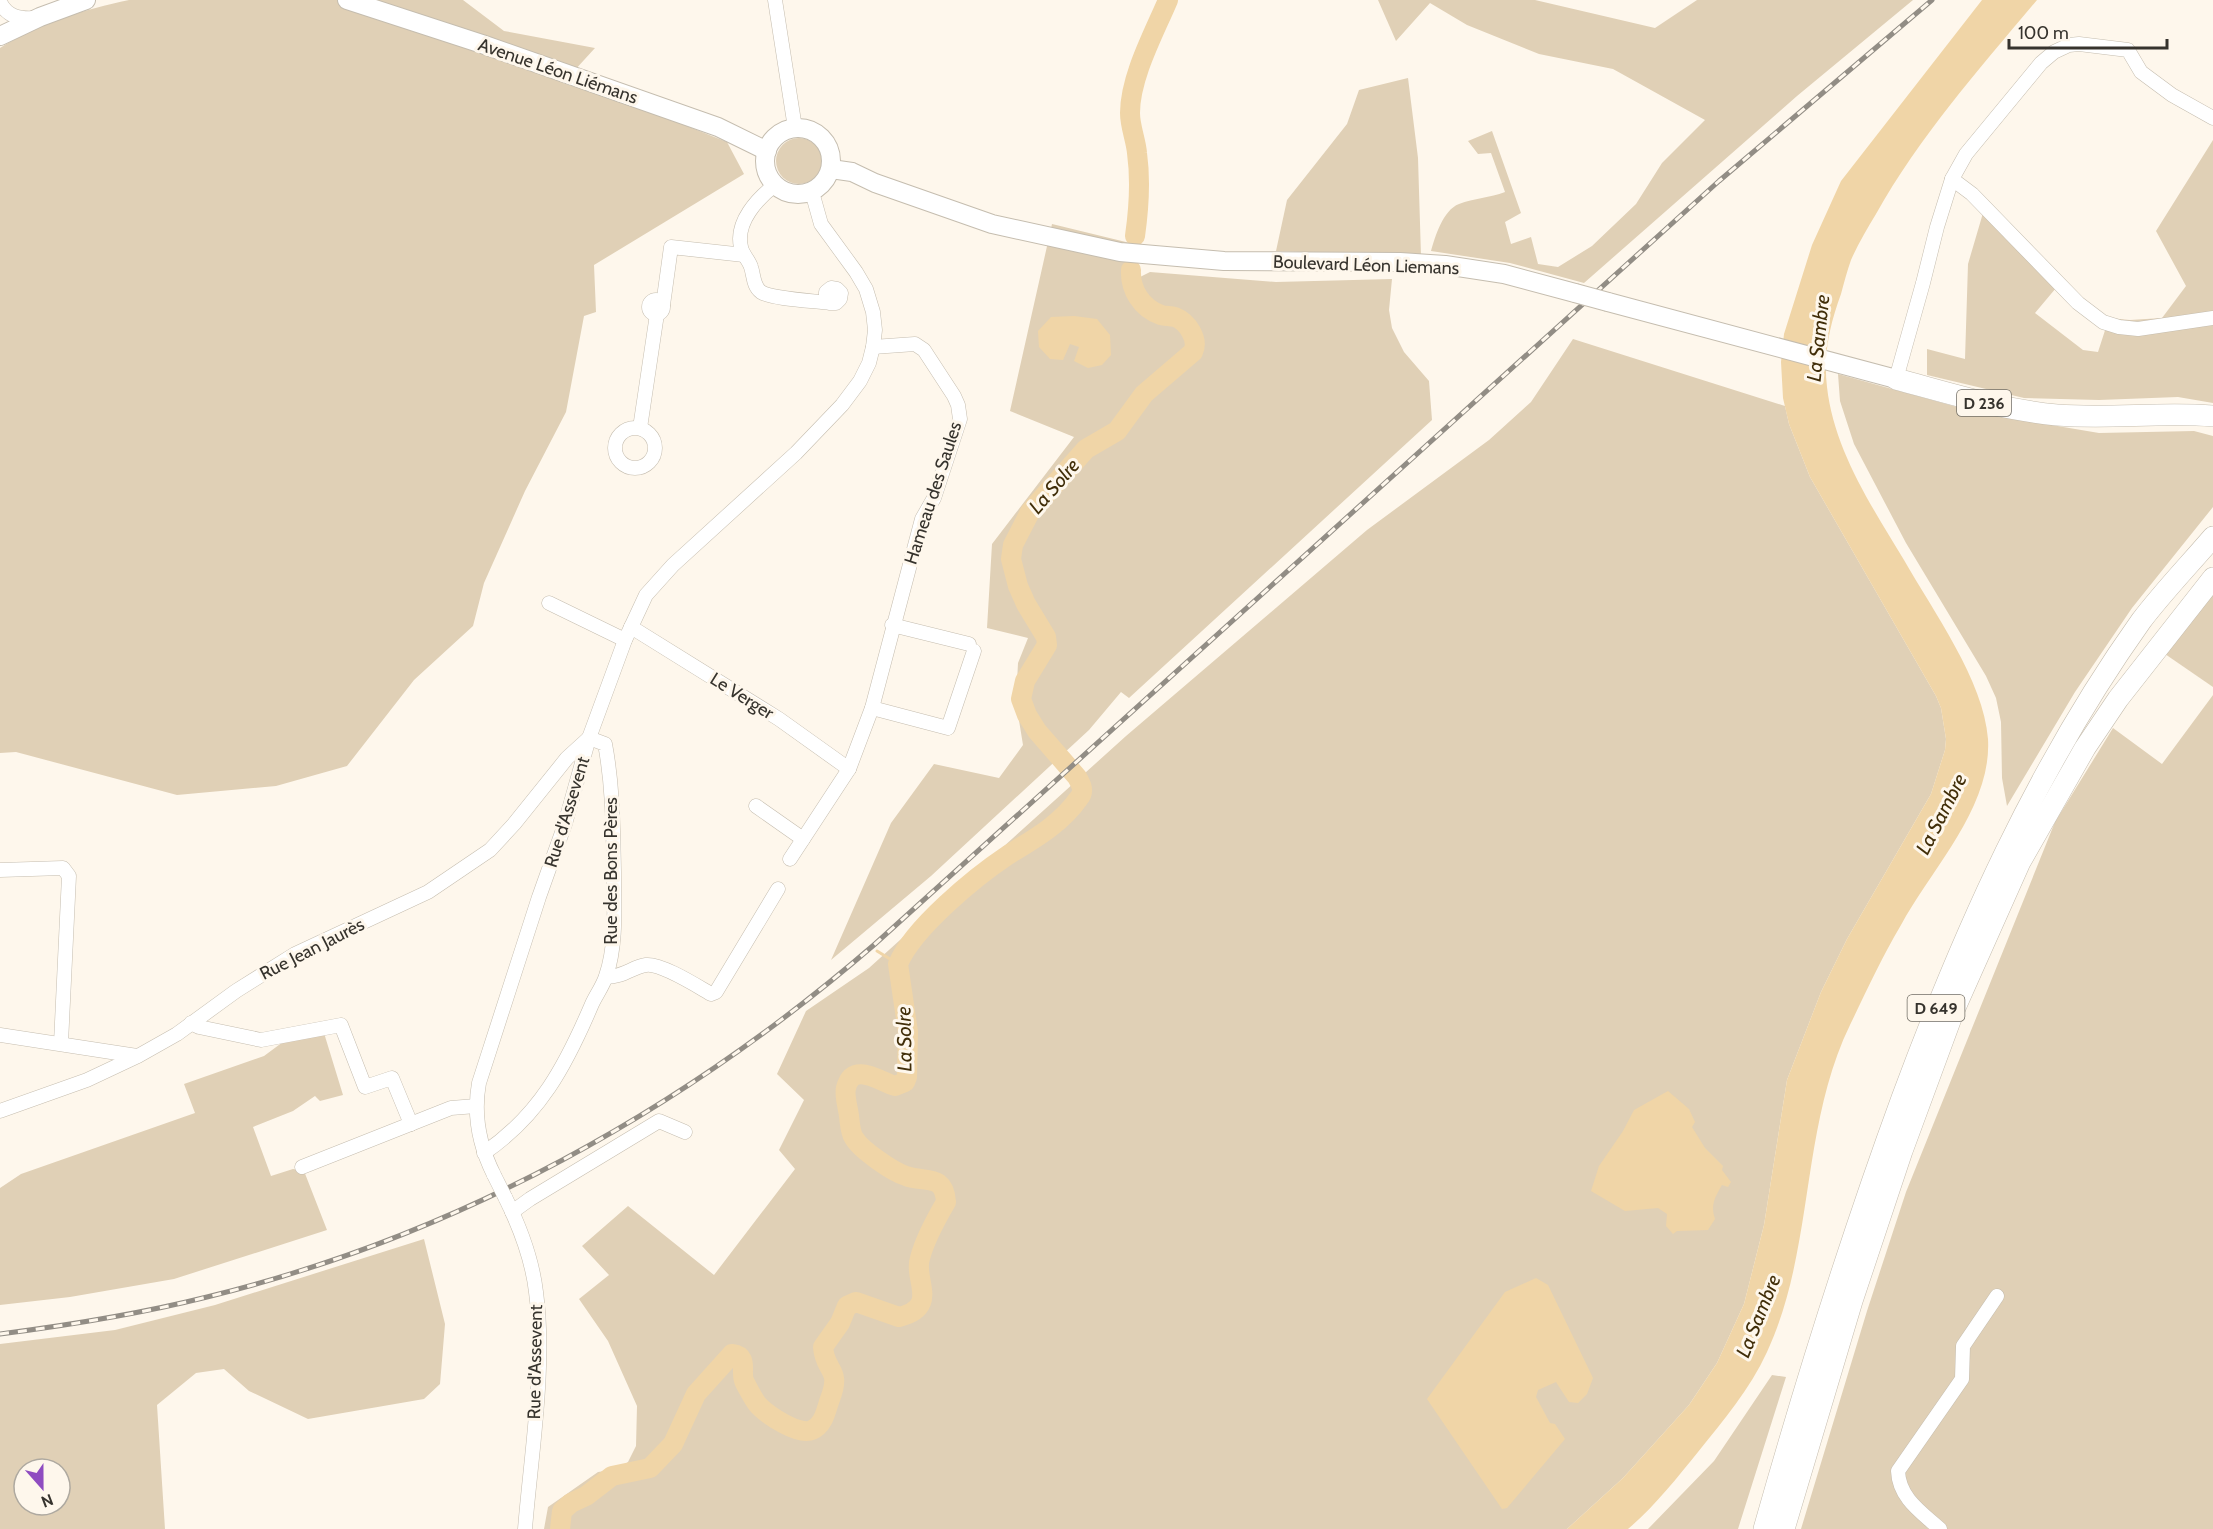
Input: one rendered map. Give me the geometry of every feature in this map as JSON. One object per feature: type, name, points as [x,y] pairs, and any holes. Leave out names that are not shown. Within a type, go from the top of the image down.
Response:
[{"type":"highway","name":"Boulevard Léon Liemans","points":[[1896,379],[1990,404],[2075,416],[2170,414],[2212,417]]},
{"type":"highway","name":"D 649","points":[[1764,1529],[1842,1268],[1937,1005],[1970,928],[2031,798],[2062,743],[2142,620],[2213,537]]},
{"type":"highway","name":"D 649","points":[[1784,1529],[1852,1301],[1902,1150],[1954,1010],[2020,862],[2085,748],[2118,699],[2213,578]]},
{"type":"main road","points":[[0,36],[38,18],[86,0]]},
{"type":"main road","name":"Avenue Léon Liémans","points":[[346,0],[482,44],[718,127],[766,151]]},
{"type":"main road","points":[[795,128],[811,130],[825,140],[831,153],[831,169],[826,180],[812,192],[799,195],[790,194],[775,185],[765,168],[766,151],[777,135],[795,128]]},
{"type":"main road","name":"Boulevard Léon Liemans","points":[[831,169],[852,172],[875,183],[992,224],[1120,252],[1177,259],[1224,261],[1400,262],[1445,265],[1504,274],[1896,379]]},
{"type":"street","points":[[776,0],[795,128]]},
{"type":"street","points":[[0,2],[4,11],[11,15],[23,19],[38,18]]},
{"type":"street","points":[[1896,379],[1952,179],[1966,154],[2041,63],[2054,52],[2069,45],[2095,45],[2128,50],[2140,72],[2172,95],[2213,118]]},
{"type":"street","points":[[1952,179],[1972,194],[2078,303],[2103,322],[2138,329],[2213,318]]},
{"type":"street","points":[[775,185],[758,198],[746,218],[740,242],[757,288],[763,294],[830,303]]},
{"type":"street","name":"Rue d'Assevent","points":[[525,1529],[538,1375],[539,1317],[529,1256],[512,1212],[484,1154],[478,1129],[476,1106],[479,1083],[565,824],[589,738],[625,640],[652,586],[787,462],[842,405],[860,381],[869,363],[875,330],[873,312],[866,289],[821,224],[812,192]]},
{"type":"street","points":[[640,428],[671,247],[744,255]]},
{"type":"street","name":"Hameau des Saules","points":[[873,347],[915,344],[924,350],[954,396],[960,419],[934,498],[922,519],[892,625]]},
{"type":"street","points":[[549,603],[625,640]]},
{"type":"street","points":[[790,859],[849,769],[872,708],[892,625],[972,647],[948,728],[872,708]]},
{"type":"street","name":"Le Verger","points":[[631,627],[779,719],[849,769]]},
{"type":"street","name":"Rue des Bons Pères","points":[[484,1154],[515,1130],[546,1094],[568,1056],[606,977],[611,955],[614,894],[609,766],[605,744],[589,738]]},
{"type":"street","name":"Rue Jean Jaurès","points":[[0,1111],[87,1080],[138,1056],[294,954],[428,891],[474,862],[498,841],[567,758],[589,738]]},
{"type":"street","points":[[756,806],[803,839]]},
{"type":"street","points":[[0,870],[63,868],[69,876],[61,1043]]},
{"type":"street","points":[[606,977],[618,977],[647,965],[661,968],[711,994],[716,992],[778,889]]},
{"type":"street","points":[[191,1023],[199,1027],[261,1040],[341,1025],[365,1087],[392,1078],[411,1124]]},
{"type":"street","points":[[0,1035],[138,1056]]},
{"type":"street","points":[[303,1167],[451,1108],[476,1106]]},
{"type":"street","points":[[512,1212],[659,1121],[685,1132]]},
{"type":"street","points":[[1940,1529],[1909,1500],[1898,1484],[1898,1471],[1962,1379],[1963,1346],[1997,1296]]},
{"type":"shaded area","points":[[129,0],[463,0],[504,31],[595,48],[563,83],[644,109],[727,142],[744,174],[594,265],[596,312],[584,316],[566,412],[525,491],[484,583],[473,626],[414,680],[347,766],[276,786],[177,795],[16,752],[0,753],[0,48],[62,18]]},
{"type":"shaded area","points":[[1378,0],[1535,0],[1655,28],[1697,0],[1913,0],[1797,96],[1584,283],[1510,263],[1431,251],[1440,225],[1453,207],[1505,192],[1491,153],[1478,154],[1468,141],[1492,131],[1521,213],[1505,222],[1511,244],[1531,237],[1538,264],[1558,267],[1592,246],[1636,204],[1662,163],[1705,120],[1613,69],[1539,54],[1467,25],[1430,3],[1396,41]]},
{"type":"shaded area","points":[[1408,78],[1418,158],[1421,256],[1276,251],[1287,200],[1347,124],[1359,90]]},
{"type":"shaded area","points":[[799,138],[808,139],[816,144],[821,152],[821,170],[816,178],[808,183],[799,184],[790,183],[782,178],[777,170],[776,161],[777,152],[782,144],[790,139]]},
{"type":"shaded area","points":[[2213,140],[2213,403],[2178,397],[2099,400],[2024,398],[1927,375],[1927,349],[1965,359],[1968,264],[1983,213],[2056,288],[2035,313],[2083,350],[2098,352],[2109,318],[2130,320],[2162,318],[2186,286],[2156,231]]},
{"type":"shaded area","points":[[1052,224],[1130,243],[1126,284],[1150,272],[1276,282],[1392,279],[1389,310],[1392,328],[1404,352],[1429,381],[1432,420],[1129,698],[1121,692],[1089,730],[931,876],[831,960],[891,823],[934,764],[999,778],[1023,745],[1016,702],[1018,663],[1028,638],[987,628],[992,544],[1074,437],[1010,411]]},
{"type":"shaded area","points":[[1573,339],[1785,406],[1789,424],[1810,477],[1936,696],[1941,708],[1946,739],[1945,750],[1931,794],[1847,939],[1821,992],[1787,1080],[1764,1225],[1744,1304],[1717,1363],[1689,1405],[1623,1478],[1567,1529],[544,1529],[548,1507],[598,1472],[618,1469],[628,1462],[636,1446],[637,1406],[608,1341],[579,1299],[609,1275],[582,1246],[628,1206],[714,1275],[795,1169],[779,1150],[804,1100],[777,1074],[806,1011],[869,968],[1126,736],[1367,530],[1489,440],[1531,402]]},
{"type":"shaded area","points":[[1838,374],[1975,412],[2099,433],[2194,431],[2213,436],[2213,507],[2132,608],[2075,692],[2007,806],[2002,778],[2001,722],[1996,698],[1986,676],[1906,543],[1854,444],[1840,401]]},
{"type":"shaded area","points":[[2213,594],[2213,687],[2165,654]]},
{"type":"shaded area","points":[[2213,695],[2213,1529],[1801,1529],[1867,1311],[1906,1192],[2055,822],[2113,728],[2162,764]]},
{"type":"shaded area","points":[[324,1033],[343,1095],[320,1101],[315,1096],[293,1111],[253,1127],[271,1176],[293,1169],[304,1171],[327,1230],[174,1279],[70,1297],[0,1305],[0,1188],[21,1174],[195,1113],[184,1084],[264,1056],[287,1039]]},
{"type":"shaded area","points":[[424,1239],[445,1324],[440,1384],[424,1399],[308,1419],[249,1391],[224,1369],[196,1373],[157,1405],[165,1529],[0,1529],[0,1344],[115,1330],[215,1305]]},
{"type":"shaded area","points":[[1772,1375],[1786,1377],[1738,1529],[1648,1529],[1714,1461]]},
{"type":"water","name":"La Sambre","points":[[1982,0],[2037,0],[1931,130],[1893,185],[1866,231],[1851,260],[1831,328],[1826,375],[1837,433],[1856,477],[1955,647],[1977,694],[1988,739],[1987,764],[1970,813],[1887,949],[1834,1064],[1814,1146],[1793,1272],[1782,1312],[1767,1352],[1753,1379],[1736,1404],[1673,1482],[1628,1529],[1567,1529],[1623,1478],[1689,1405],[1717,1363],[1744,1304],[1764,1225],[1787,1080],[1821,992],[1847,939],[1931,794],[1945,750],[1946,739],[1941,708],[1936,696],[1810,477],[1789,424],[1783,398],[1781,362],[1784,334],[1812,245],[1841,181]]},
{"type":"water","points":[[1074,316],[1097,319],[1110,335],[1111,355],[1102,365],[1088,368],[1074,361],[1079,347],[1070,344],[1063,360],[1050,359],[1039,347],[1038,331],[1051,317]]},
{"type":"water","points":[[1668,1091],[1689,1109],[1695,1122],[1692,1127],[1705,1148],[1723,1166],[1722,1170],[1731,1182],[1728,1187],[1722,1185],[1717,1193],[1713,1205],[1715,1219],[1708,1230],[1677,1231],[1673,1234],[1666,1226],[1667,1214],[1658,1208],[1625,1211],[1591,1191],[1599,1166],[1623,1131],[1634,1110]]},
{"type":"water","points":[[1536,1278],[1548,1285],[1593,1378],[1587,1394],[1578,1403],[1569,1402],[1556,1382],[1538,1390],[1536,1397],[1550,1423],[1555,1424],[1565,1439],[1507,1508],[1502,1509],[1427,1399],[1505,1292]]},
{"type":"waterway","name":"La Solre","points":[[1135,236],[1139,174],[1130,118],[1131,99],[1138,70],[1168,0]]},
{"type":"waterway","name":"La Solre","points":[[560,1529],[562,1511],[571,1503],[586,1496],[612,1476],[650,1468],[673,1444],[696,1394],[732,1354],[741,1358],[743,1379],[759,1406],[792,1428],[812,1430],[824,1417],[833,1389],[834,1376],[824,1355],[823,1347],[840,1323],[847,1306],[856,1302],[899,1317],[919,1307],[922,1300],[920,1258],[928,1236],[946,1202],[944,1193],[942,1187],[937,1183],[906,1176],[893,1170],[858,1143],[851,1130],[846,1088],[849,1080],[860,1074],[895,1086],[905,1082],[908,1032],[898,964],[906,950],[946,904],[994,865],[1064,816],[1082,793],[1077,777],[1037,731],[1021,699],[1025,681],[1047,645],[1046,637],[1018,586],[1011,559],[1013,545],[1030,512],[1086,449],[1117,431],[1144,394],[1193,352],[1195,342],[1188,327],[1180,319],[1161,315],[1142,303],[1132,284],[1131,270]]},
{"type":"waterway","points":[[877,951],[898,964]]},
{"type":"railway","points":[[0,1334],[104,1319],[207,1297],[299,1271],[389,1240],[477,1203],[562,1160],[644,1113],[724,1061],[801,1005],[875,944],[1719,181],[1932,0]]}]
